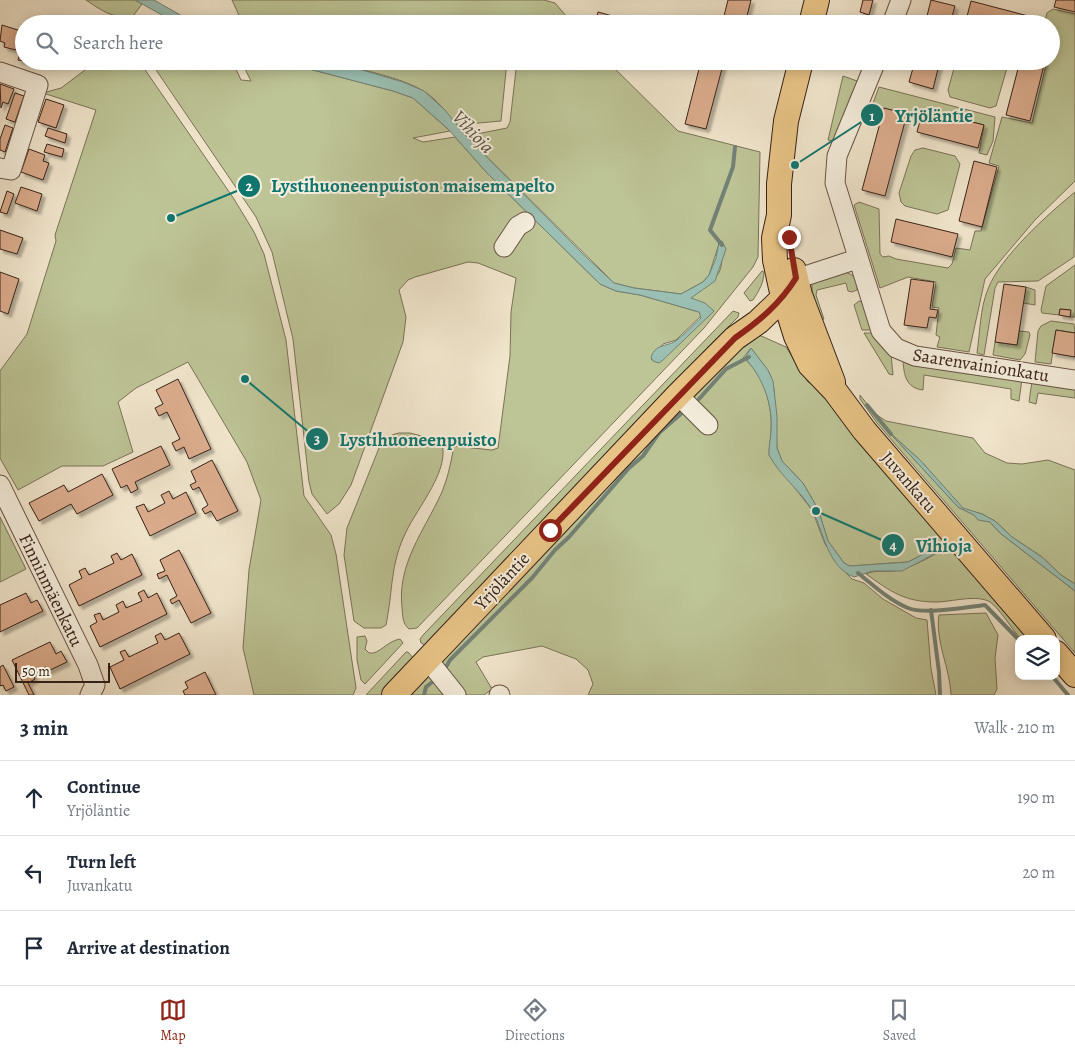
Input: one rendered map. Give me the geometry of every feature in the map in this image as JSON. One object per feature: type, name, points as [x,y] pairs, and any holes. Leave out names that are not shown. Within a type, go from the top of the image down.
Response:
[{"type":"main road","points":[[813,15],[817,0]]},
{"type":"main road","name":"Juvankatu","points":[[799,70],[786,121],[779,184],[779,215],[774,238],[775,260],[787,288],[800,295],[836,391],[870,437],[1041,635]]},
{"type":"main road","name":"Yrjöläntie","points":[[394,695],[678,395],[735,338],[751,314],[787,288]]},
{"type":"main road","points":[[1060,658],[1075,675]]},
{"type":"street","points":[[896,15],[902,0]]},
{"type":"street","name":"Saarenvainionkatu","points":[[872,70],[837,156],[829,185],[857,259],[881,331],[887,340],[904,353],[1075,380]]},
{"type":"street","points":[[0,72],[38,85],[10,170],[0,168]]},
{"type":"street","points":[[504,247],[518,226],[525,222]]},
{"type":"street","points":[[787,288],[857,259]]},
{"type":"street","points":[[678,395],[708,425]]},
{"type":"street","name":"Finninmäenkatu","points":[[0,485],[88,665],[95,685],[90,695]]},
{"type":"street","points":[[428,660],[456,695]]},
{"type":"green space","points":[[86,0],[135,0],[142,4],[134,15],[114,15]]},
{"type":"green space","points":[[232,0],[544,0],[555,3],[565,15],[239,15]]},
{"type":"green space","points":[[1053,9],[1075,14],[1075,181],[1035,220],[985,279],[969,352],[937,347],[940,337],[936,335],[939,308],[932,307],[936,282],[908,277],[880,288],[854,205],[859,202],[879,209],[880,254],[883,257],[889,256],[896,259],[948,268],[952,264],[956,248],[970,250],[975,231],[981,231],[999,166],[989,163],[1002,117],[1032,123],[1045,70],[1060,70],[1060,15],[1046,15]]},
{"type":"green space","points":[[85,70],[145,70],[234,199],[254,232],[264,254],[286,340],[304,496],[331,535],[336,554],[356,688],[353,695],[254,695],[243,648],[249,570],[261,500],[247,462],[188,362],[136,388],[118,402],[133,452],[103,466],[62,466],[18,490],[0,458],[0,371],[27,334],[56,241],[55,235],[96,110],[43,93],[61,88]]},
{"type":"green space","points":[[156,70],[236,70],[241,80],[251,81],[246,70],[313,70],[413,98],[450,131],[413,138],[423,142],[455,137],[487,173],[600,284],[616,291],[640,295],[699,312],[702,315],[676,340],[663,344],[651,359],[656,362],[714,311],[691,298],[705,284],[716,277],[719,272],[722,256],[720,241],[709,275],[703,282],[681,294],[634,288],[614,283],[466,136],[507,128],[510,122],[516,70],[616,70],[678,131],[760,152],[758,257],[753,267],[704,328],[417,628],[409,629],[403,617],[402,592],[404,577],[413,548],[443,488],[454,446],[492,450],[498,448],[510,356],[511,312],[516,278],[478,263],[468,262],[415,277],[408,280],[399,290],[406,317],[403,342],[351,485],[339,504],[327,514],[312,494],[309,482],[293,339],[272,252],[256,217]]},
{"type":"green space","points":[[364,70],[506,70],[501,121],[457,125],[442,107],[425,92],[393,78]]},
{"type":"green space","points":[[954,70],[1006,70],[996,106],[990,108],[950,97],[948,90]]},
{"type":"green space","points":[[843,76],[860,82],[834,141],[828,140]]},
{"type":"green space","points":[[879,87],[995,117],[993,141],[987,155],[979,153],[984,125],[924,109],[921,118],[872,106]]},
{"type":"green space","points":[[923,148],[955,156],[960,164],[948,210],[937,214],[905,206],[901,202],[899,193],[911,156],[915,150]]},
{"type":"green space","points":[[1075,192],[1074,257],[1038,281],[998,282],[995,288],[984,355],[977,353],[983,304],[994,277],[1003,263],[1026,237]]},
{"type":"green space","points":[[1075,265],[1075,317],[1070,317],[1070,310],[1060,309],[1059,315],[1042,313],[1046,286]]},
{"type":"green space","points":[[762,271],[764,276],[761,286],[753,300],[750,301],[744,293]]},
{"type":"green space","points":[[843,271],[852,275],[858,283],[857,290],[848,291],[846,283],[817,290],[816,295],[824,319],[821,320],[812,291],[812,281]]},
{"type":"green space","points":[[1026,287],[1035,290],[1035,305],[1023,303]]},
{"type":"green space","points":[[859,301],[863,302],[873,330],[862,330],[854,305]]},
{"type":"green space","points":[[733,311],[739,313],[738,317],[708,347],[680,380],[427,646],[421,643],[420,639],[424,634]]},
{"type":"green space","points":[[1051,321],[1074,324],[1075,333],[1056,330],[1051,364],[1035,362],[1038,331],[1041,326]]},
{"type":"green space","points":[[1019,331],[1029,332],[1030,335],[1025,354],[1020,360],[993,355],[995,342],[1017,345]]},
{"type":"green space","points":[[864,333],[874,333],[891,354],[893,375],[889,374]]},
{"type":"green space","points":[[759,335],[786,347],[808,382],[815,385],[1028,635],[1018,635],[997,609],[985,600],[971,598],[936,602],[915,600],[890,590],[866,574],[899,570],[919,563],[941,550],[937,541],[920,556],[908,562],[850,566],[844,563],[828,541],[818,509],[803,483],[782,461],[777,448],[774,389],[770,374],[751,348],[743,358],[757,372],[769,402],[771,435],[769,455],[812,510],[825,544],[842,569],[852,579],[864,583],[883,599],[916,618],[927,620],[931,669],[936,695],[588,695],[593,684],[588,670],[576,659],[542,646],[483,657],[476,662],[492,689],[484,695],[465,695],[446,678],[440,656],[533,558],[737,352]]},
{"type":"green space","points":[[903,361],[1022,379],[1019,401],[1011,399],[1011,389],[924,375],[923,390],[917,389],[909,384],[907,380]]},
{"type":"green space","points":[[1032,381],[1075,387],[1075,398],[1038,393],[1036,404],[1029,402]]},
{"type":"green space","points":[[860,395],[874,413],[886,421],[973,438],[985,453],[1007,463],[1022,464],[1048,460],[1075,470],[1075,584],[1061,575],[1042,557],[1012,537],[995,521],[982,514],[963,509],[921,461],[888,431],[958,507],[980,520],[990,522],[1000,533],[1075,591],[1075,653],[877,423],[860,399]]},
{"type":"green space","points":[[410,433],[441,441],[442,463],[432,488],[406,532],[397,555],[386,625],[381,628],[364,628],[354,621],[344,555],[347,528],[381,443],[392,435]]},
{"type":"green space","points":[[0,517],[26,569],[0,582]]},
{"type":"green space","points":[[986,613],[998,635],[995,658],[997,689],[994,695],[951,695],[939,635],[939,615]]},
{"type":"green space","points":[[365,636],[367,641],[365,649],[369,653],[376,652],[395,640],[400,639],[403,643],[365,684],[361,680],[357,660],[357,637]]},
{"type":"green space","points":[[406,652],[414,659],[411,665],[382,695],[366,695]]},
{"type":"green space","points":[[429,674],[452,695],[409,695]]},
{"type":"water","points":[[135,0],[154,0],[180,15],[162,15]]},
{"type":"water","points":[[313,70],[362,70],[403,82],[424,91],[445,110],[466,136],[614,283],[634,288],[681,294],[703,282],[709,275],[716,258],[719,242],[722,241],[726,249],[715,281],[691,298],[705,303],[714,311],[663,360],[659,363],[653,361],[651,357],[656,349],[674,342],[683,335],[701,318],[699,312],[640,295],[616,291],[600,284],[487,173],[448,129],[413,98]]},
{"type":"water","points":[[751,348],[768,370],[773,381],[777,416],[777,448],[782,461],[803,483],[818,509],[828,541],[844,563],[850,566],[908,562],[920,556],[937,541],[942,547],[940,551],[902,571],[873,571],[854,577],[838,565],[827,548],[812,510],[769,455],[770,411],[762,383],[745,358]]},
{"type":"water","points":[[888,431],[921,461],[963,508],[982,514],[995,521],[1012,537],[1042,557],[1061,575],[1075,584],[1075,591],[1000,533],[990,522],[978,520],[974,515],[958,507]]},
{"type":"building","points":[[728,0],[751,0],[747,15],[724,15]]},
{"type":"building","points":[[863,0],[873,0],[869,15],[860,12]]},
{"type":"building","points":[[931,0],[955,6],[952,15],[927,15]]},
{"type":"building","points":[[1056,0],[1075,0],[1075,12],[1054,7]]},
{"type":"building","points":[[971,1],[1024,15],[967,15]]},
{"type":"building","points":[[598,12],[609,15],[597,15]]},
{"type":"building","points":[[2,25],[15,29],[15,50],[4,47],[5,43],[0,41]]},
{"type":"building","points":[[699,70],[722,70],[706,129],[685,124]]},
{"type":"building","points":[[912,70],[938,70],[933,89],[909,82]]},
{"type":"building","points":[[1018,70],[1043,70],[1030,121],[1006,115]]},
{"type":"building","points":[[0,84],[14,89],[8,104],[3,102],[1,108]]},
{"type":"building","points":[[15,93],[24,96],[15,122],[6,119]]},
{"type":"building","points":[[46,99],[64,105],[56,128],[38,122]]},
{"type":"building","points":[[884,108],[907,114],[885,196],[862,190]]},
{"type":"building","points":[[923,109],[984,125],[978,148],[917,132]]},
{"type":"building","points":[[5,125],[13,128],[5,152],[0,150],[0,139]]},
{"type":"building","points":[[48,128],[67,134],[65,143],[45,136]]},
{"type":"building","points":[[47,144],[64,149],[62,157],[44,152]]},
{"type":"building","points":[[29,149],[45,155],[43,161],[49,163],[43,180],[21,172]]},
{"type":"building","points":[[974,161],[997,167],[982,227],[959,221]]},
{"type":"building","points":[[21,187],[42,194],[37,211],[15,203]]},
{"type":"building","points":[[7,191],[14,194],[7,214],[0,212]]},
{"type":"building","points":[[896,219],[958,234],[952,257],[891,242]]},
{"type":"building","points":[[0,230],[23,238],[17,254],[0,249]]},
{"type":"building","points":[[0,272],[19,279],[8,314],[0,311]]},
{"type":"building","points":[[911,279],[934,282],[930,309],[938,310],[936,318],[929,317],[927,328],[904,325]]},
{"type":"building","points":[[1004,284],[1026,287],[1017,345],[995,342]]},
{"type":"building","points":[[1060,309],[1071,310],[1070,317],[1059,315]]},
{"type":"building","points":[[1056,330],[1075,333],[1075,357],[1052,353]]},
{"type":"building","points":[[178,379],[211,449],[189,459],[184,447],[176,451],[172,443],[180,439],[167,412],[159,416],[155,408],[163,404],[156,390]]},
{"type":"building","points":[[161,446],[170,465],[135,482],[138,489],[131,493],[127,485],[121,488],[112,469]]},
{"type":"building","points":[[212,460],[238,511],[217,521],[211,511],[205,514],[202,509],[208,505],[199,487],[193,490],[190,485],[196,482],[191,471]]},
{"type":"building","points":[[102,474],[113,495],[77,514],[71,504],[39,521],[29,503],[64,485],[68,492]]},
{"type":"building","points":[[169,491],[173,499],[186,492],[196,513],[150,536],[136,507],[144,504],[148,512],[165,503],[161,495]]},
{"type":"building","points":[[179,550],[211,613],[191,623],[179,600],[172,604],[170,600],[177,596],[167,575],[159,579],[157,574],[165,571],[160,560]]},
{"type":"building","points":[[117,553],[121,560],[132,554],[142,575],[79,606],[69,585],[82,578],[79,571],[85,568],[89,575],[114,563],[111,556]]},
{"type":"building","points":[[144,590],[148,598],[157,593],[167,614],[100,647],[90,626],[97,622],[94,615],[100,613],[103,620],[119,612],[116,605],[123,601],[126,608],[142,601],[138,593]]},
{"type":"building","points":[[26,593],[31,603],[37,600],[43,611],[0,632],[0,605]]},
{"type":"building","points":[[161,633],[165,640],[179,633],[190,654],[120,689],[110,667],[124,660],[120,652],[125,650],[129,657],[158,643],[155,636]]},
{"type":"building","points":[[50,642],[56,654],[61,651],[67,662],[48,671],[46,667],[32,673],[35,679],[28,683],[34,695],[29,695],[12,660]]},
{"type":"building","points":[[3,665],[14,687],[6,691],[3,685],[0,686],[0,667]]},
{"type":"building","points":[[205,672],[216,695],[185,695],[183,691],[188,688],[185,682]]},
{"type":"waterway","points":[[722,245],[710,230],[733,167],[735,147]]},
{"type":"waterway","points":[[699,399],[726,369],[749,357]]},
{"type":"waterway","points":[[867,405],[891,434]]},
{"type":"waterway","points":[[446,667],[450,660],[532,578],[629,468],[643,456],[659,433],[683,412]]},
{"type":"waterway","points":[[858,573],[895,601],[915,610],[935,611],[985,605],[1015,636]]},
{"type":"waterway","points":[[931,610],[940,695]]},
{"type":"waterway","points":[[1055,680],[1068,695]]},
{"type":"waterway","points":[[424,695],[426,687],[431,683]]},
{"type":"place","name":"Yrjöläntie","points":[[795,165]]},
{"type":"place","name":"Lystihuoneenpuiston maisemapelto","points":[[171,218]]},
{"type":"place","name":"Lystihuoneenpuisto","points":[[245,379]]},
{"type":"place","name":"Vihioja","points":[[816,511]]},
{"type":"route","points":[[550,530],[735,338],[758,322],[783,298],[796,278],[790,256],[789,237]]}]
